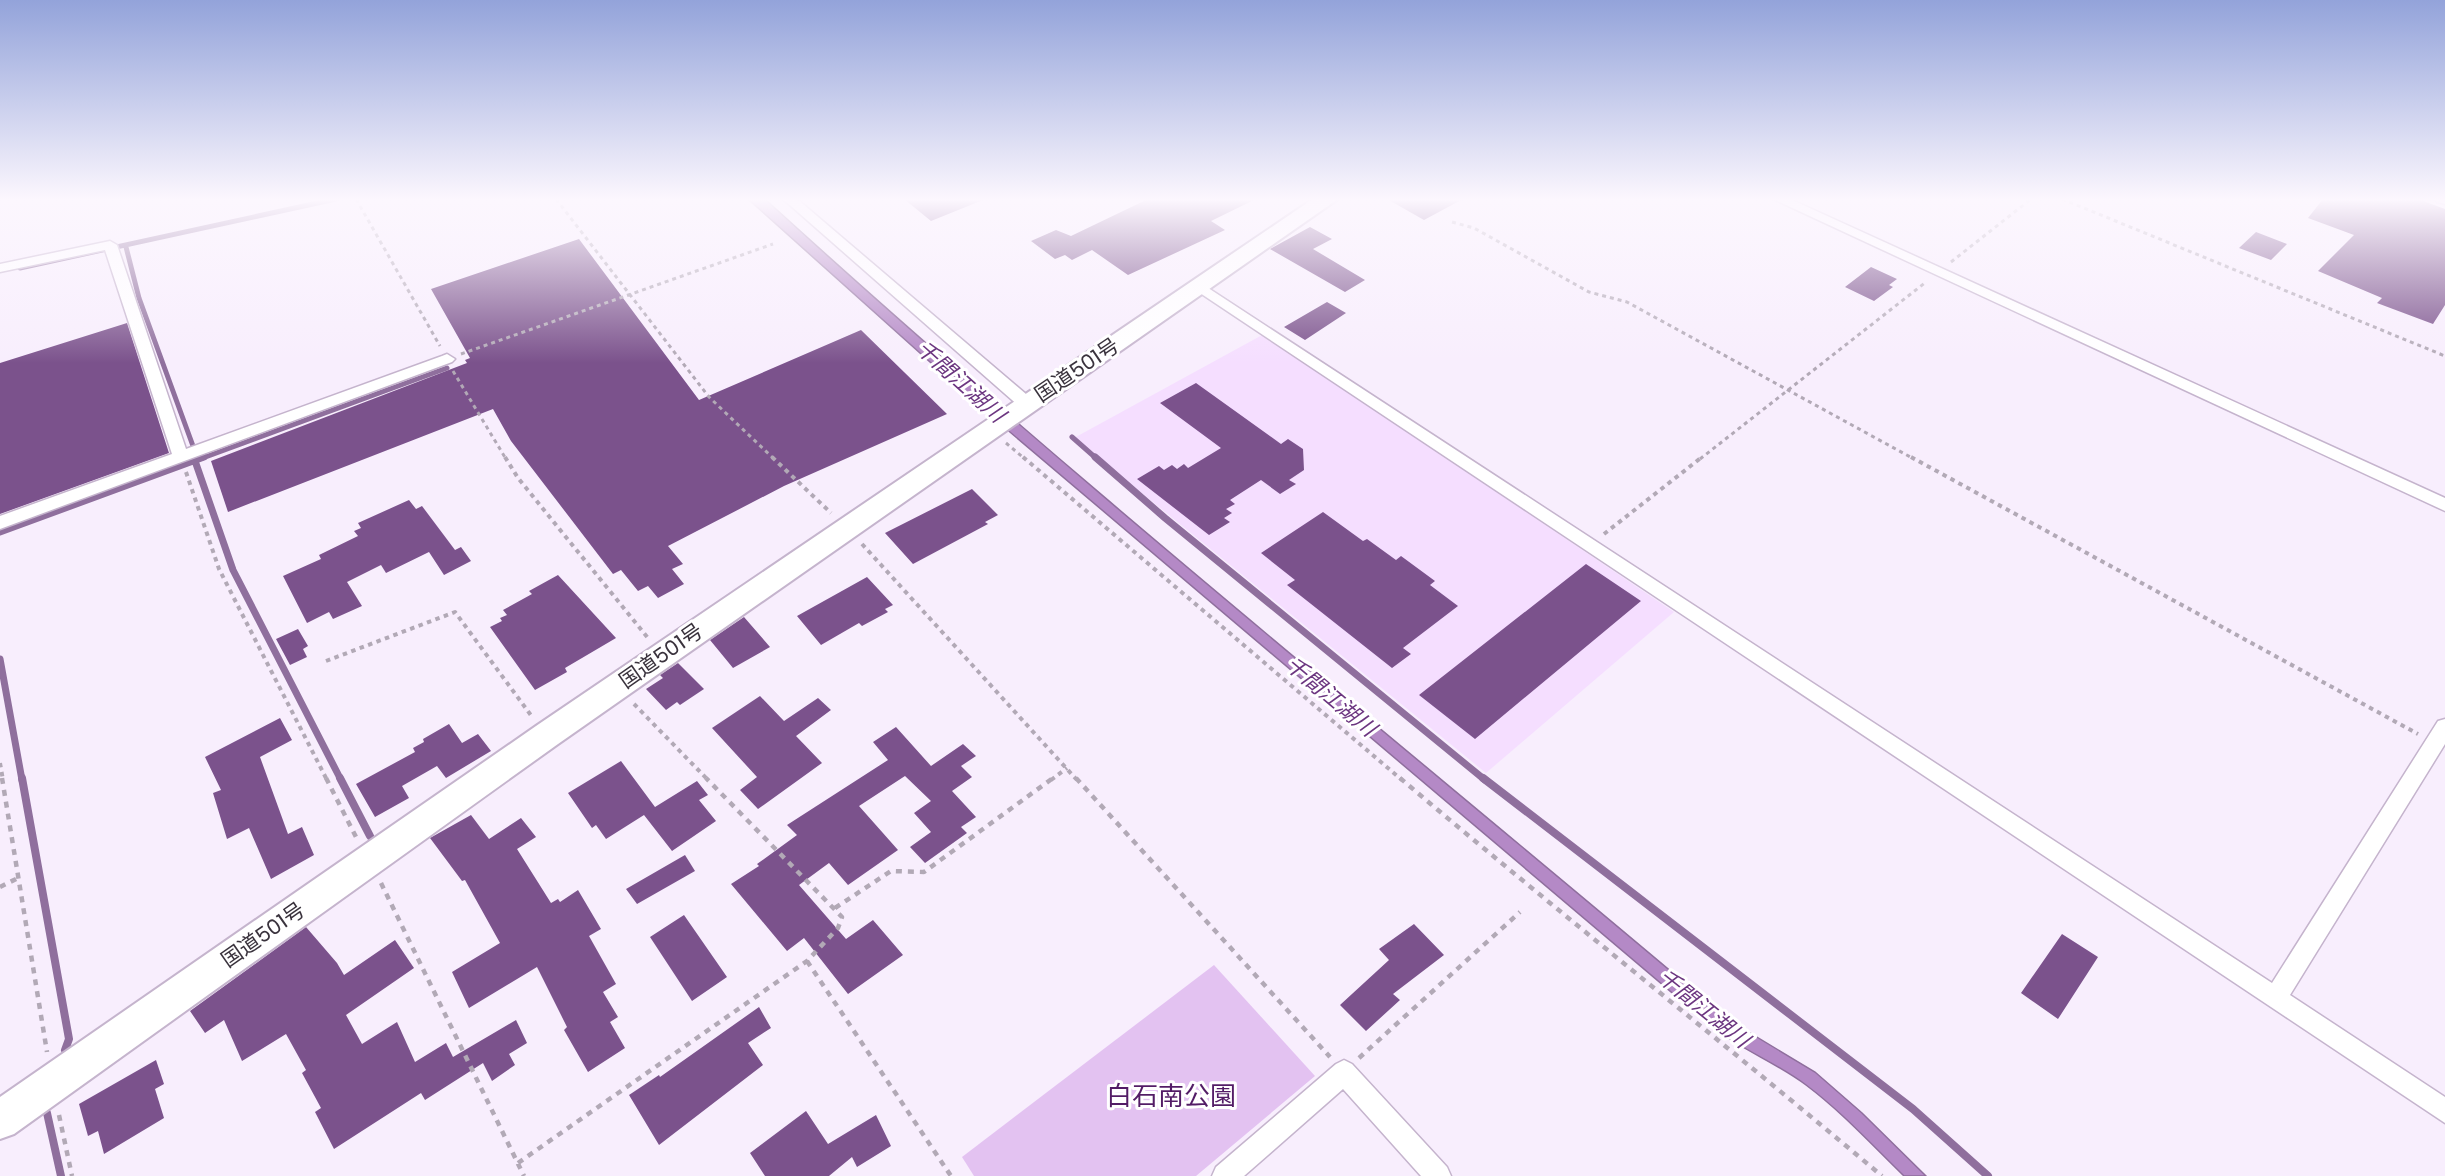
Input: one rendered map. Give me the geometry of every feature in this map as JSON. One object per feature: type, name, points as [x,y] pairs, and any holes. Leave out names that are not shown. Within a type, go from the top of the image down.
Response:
[{"type":"highway","name":"国道501号","points":[[0,1120],[617,686],[1246,254]]},
{"type":"street","points":[[0,268],[68,254]]},
{"type":"street","points":[[113,254],[181,457]]},
{"type":"street","points":[[844,254],[1007,418]]},
{"type":"street","points":[[1899,254],[2445,505]]},
{"type":"street","points":[[1199,286],[2445,1111]]},
{"type":"street","points":[[0,523],[447,359]]},
{"type":"street","points":[[2275,999],[2440,735]]},
{"type":"street","points":[[1225,1176],[1344,1072],[1438,1176]]},
{"type":"path","points":[[388,254],[447,359],[518,478],[662,655]]},
{"type":"path","points":[[597,254],[709,397],[846,527],[1344,1072],[1520,912]]},
{"type":"path","points":[[447,359],[745,254]]},
{"type":"path","points":[[1521,254],[1589,292],[1627,302],[1788,390],[2440,735]]},
{"type":"path","points":[[1589,546],[1961,254]]},
{"type":"path","points":[[2196,254],[2445,356]]},
{"type":"path","points":[[1007,418],[1540,898],[1761,1074],[1882,1176]]},
{"type":"path","points":[[181,457],[219,568],[370,860],[524,1176]]},
{"type":"path","points":[[326,661],[455,612],[547,735]]},
{"type":"path","points":[[518,1163],[807,961],[838,928],[842,917],[617,686]]},
{"type":"path","points":[[0,763],[52,1084],[72,1176]]},
{"type":"path","points":[[835,908],[891,871],[924,872],[1067,768]]},
{"type":"path","points":[[0,887],[18,878]]},
{"type":"path","points":[[807,961],[951,1176]]},
{"type":"shaded area","points":[[1264,334],[1674,612],[1486,773],[1074,438]]},
{"type":"green space","name":"白石南公園","points":[[1214,965],[1315,1076],[1196,1176],[974,1176],[962,1157]]},
{"type":"water","name":"千間江湖川","points":[[809,254],[826,254],[1122,512],[1730,1021],[1815,1072],[1862,1113],[1926,1176],[1904,1176],[1819,1095],[1784,1070],[1716,1030],[978,405]]},
{"type":"building","points":[[535,254],[590,254],[699,400],[861,330],[947,414],[784,486],[668,546],[683,564],[672,569],[684,584],[658,598],[648,586],[638,591],[621,570],[613,574],[511,441],[493,409],[228,512],[211,461],[467,363],[465,360],[470,358],[431,289]]},
{"type":"building","points":[[1048,254],[1084,254],[1072,260],[1065,255],[1055,259]]},
{"type":"building","points":[[1098,254],[1174,254],[1128,275]]},
{"type":"building","points":[[1279,254],[1321,254],[1365,280],[1345,292]]},
{"type":"building","points":[[2255,254],[2277,254],[2271,260]]},
{"type":"building","points":[[2335,254],[2445,254],[2445,305],[2433,324],[2377,303],[2382,298],[2318,271]]},
{"type":"building","points":[[1871,267],[1897,279],[1889,285],[1893,287],[1874,301],[1845,287]]},
{"type":"building","points":[[1327,302],[1346,313],[1305,340],[1284,327]]},
{"type":"building","points":[[127,323],[169,453],[0,514],[0,363]]},
{"type":"building","points":[[1196,383],[1281,444],[1288,439],[1303,449],[1304,470],[1289,480],[1296,484],[1280,494],[1261,480],[1230,500],[1235,504],[1226,509],[1232,513],[1224,518],[1230,522],[1209,535],[1137,479],[1159,466],[1164,470],[1172,465],[1177,469],[1184,464],[1188,468],[1221,448],[1160,403]]},
{"type":"building","points":[[972,489],[998,515],[985,522],[988,524],[913,564],[885,533]]},
{"type":"building","points":[[409,500],[416,509],[422,506],[455,550],[461,547],[471,561],[444,575],[429,552],[386,573],[381,565],[347,582],[362,606],[333,619],[329,612],[307,623],[283,576],[321,559],[319,555],[358,536],[354,531],[361,528],[358,523]]},
{"type":"building","points":[[1323,512],[1363,541],[1367,539],[1396,560],[1401,556],[1435,581],[1430,585],[1458,606],[1403,648],[1411,654],[1392,668],[1287,585],[1295,580],[1261,553]]},
{"type":"building","points":[[1586,564],[1641,601],[1475,739],[1419,695]]},
{"type":"building","points":[[558,575],[616,638],[565,668],[567,672],[535,690],[490,627],[502,621],[500,618],[507,615],[503,610],[532,594],[529,591]]},
{"type":"building","points":[[867,577],[893,605],[885,609],[888,612],[862,626],[859,623],[821,645],[797,616]]},
{"type":"building","points":[[744,617],[770,647],[733,668],[710,640]]},
{"type":"building","points":[[298,629],[308,646],[303,649],[307,657],[290,665],[276,639]]},
{"type":"building","points":[[678,663],[704,689],[680,705],[677,702],[666,710],[646,689],[663,678],[660,675]]},
{"type":"building","points":[[760,696],[784,721],[818,698],[831,710],[796,736],[822,763],[758,809],[740,790],[757,777],[712,728]]},
{"type":"building","points":[[280,718],[292,740],[260,757],[288,834],[302,827],[314,855],[271,879],[249,828],[227,839],[213,793],[221,790],[205,757]]},
{"type":"building","points":[[449,724],[462,743],[478,734],[491,751],[446,778],[437,766],[402,786],[409,798],[375,817],[356,784],[415,752],[413,748],[424,742],[423,739]]},
{"type":"building","points":[[896,727],[931,766],[963,744],[976,756],[961,766],[972,777],[952,791],[976,817],[961,827],[967,833],[925,863],[910,847],[931,832],[914,813],[931,801],[905,776],[859,806],[898,850],[848,885],[829,863],[799,885],[846,939],[873,920],[903,955],[848,994],[804,938],[787,951],[731,884],[759,866],[757,864],[797,835],[787,825],[888,760],[873,742]]},
{"type":"building","points":[[621,761],[655,807],[697,781],[708,795],[699,800],[716,821],[672,851],[644,815],[606,839],[596,825],[592,828],[568,793]]},
{"type":"building","points":[[471,815],[489,839],[521,818],[536,837],[517,849],[551,903],[558,899],[560,902],[578,890],[601,929],[589,936],[616,984],[603,992],[618,1017],[610,1022],[625,1048],[588,1072],[564,1030],[567,1027],[537,967],[469,1008],[452,972],[500,943],[465,880],[462,881],[430,838]]},
{"type":"building","points":[[685,855],[695,871],[637,904],[626,889]]},
{"type":"building","points":[[684,915],[727,977],[692,1001],[650,937]]},
{"type":"building","points":[[1414,924],[1444,955],[1393,994],[1400,1000],[1366,1031],[1340,1005],[1389,960],[1379,949]]},
{"type":"building","points":[[306,927],[337,963],[344,975],[395,940],[414,968],[346,1015],[362,1044],[397,1022],[415,1062],[446,1043],[453,1057],[516,1020],[527,1043],[509,1054],[515,1065],[492,1081],[483,1063],[425,1100],[421,1093],[334,1149],[315,1112],[321,1108],[302,1073],[306,1070],[286,1034],[242,1061],[224,1020],[205,1033],[190,1011]]},
{"type":"building","points":[[2062,934],[2098,957],[2058,1019],[2021,993]]},
{"type":"building","points":[[759,1007],[771,1028],[748,1043],[763,1065],[659,1145],[629,1095],[659,1075],[660,1077]]},
{"type":"building","points":[[156,1060],[164,1084],[155,1089],[164,1118],[104,1154],[98,1131],[88,1136],[79,1104]]},
{"type":"building","points":[[806,1111],[828,1144],[876,1115],[891,1146],[857,1167],[852,1157],[829,1176],[765,1176],[750,1153]]},
{"type":"waterway","points":[[20,268],[85,254]]},
{"type":"waterway","points":[[128,254],[139,298],[193,446]]},
{"type":"waterway","points":[[200,459],[447,368]]},
{"type":"waterway","points":[[1072,437],[1097,459]]},
{"type":"waterway","points":[[195,460],[204,457]]},
{"type":"waterway","points":[[1095,457],[1165,518],[1485,780]]},
{"type":"waterway","points":[[0,532],[195,460]]},
{"type":"waterway","points":[[195,460],[233,570],[341,780]]},
{"type":"waterway","points":[[0,659],[22,780]]},
{"type":"waterway","points":[[22,778],[69,1039],[65,1050]]},
{"type":"waterway","points":[[340,778],[370,836]]},
{"type":"waterway","points":[[1483,778],[1913,1109],[1988,1176]]},
{"type":"waterway","points":[[47,1113],[61,1176]]}]
